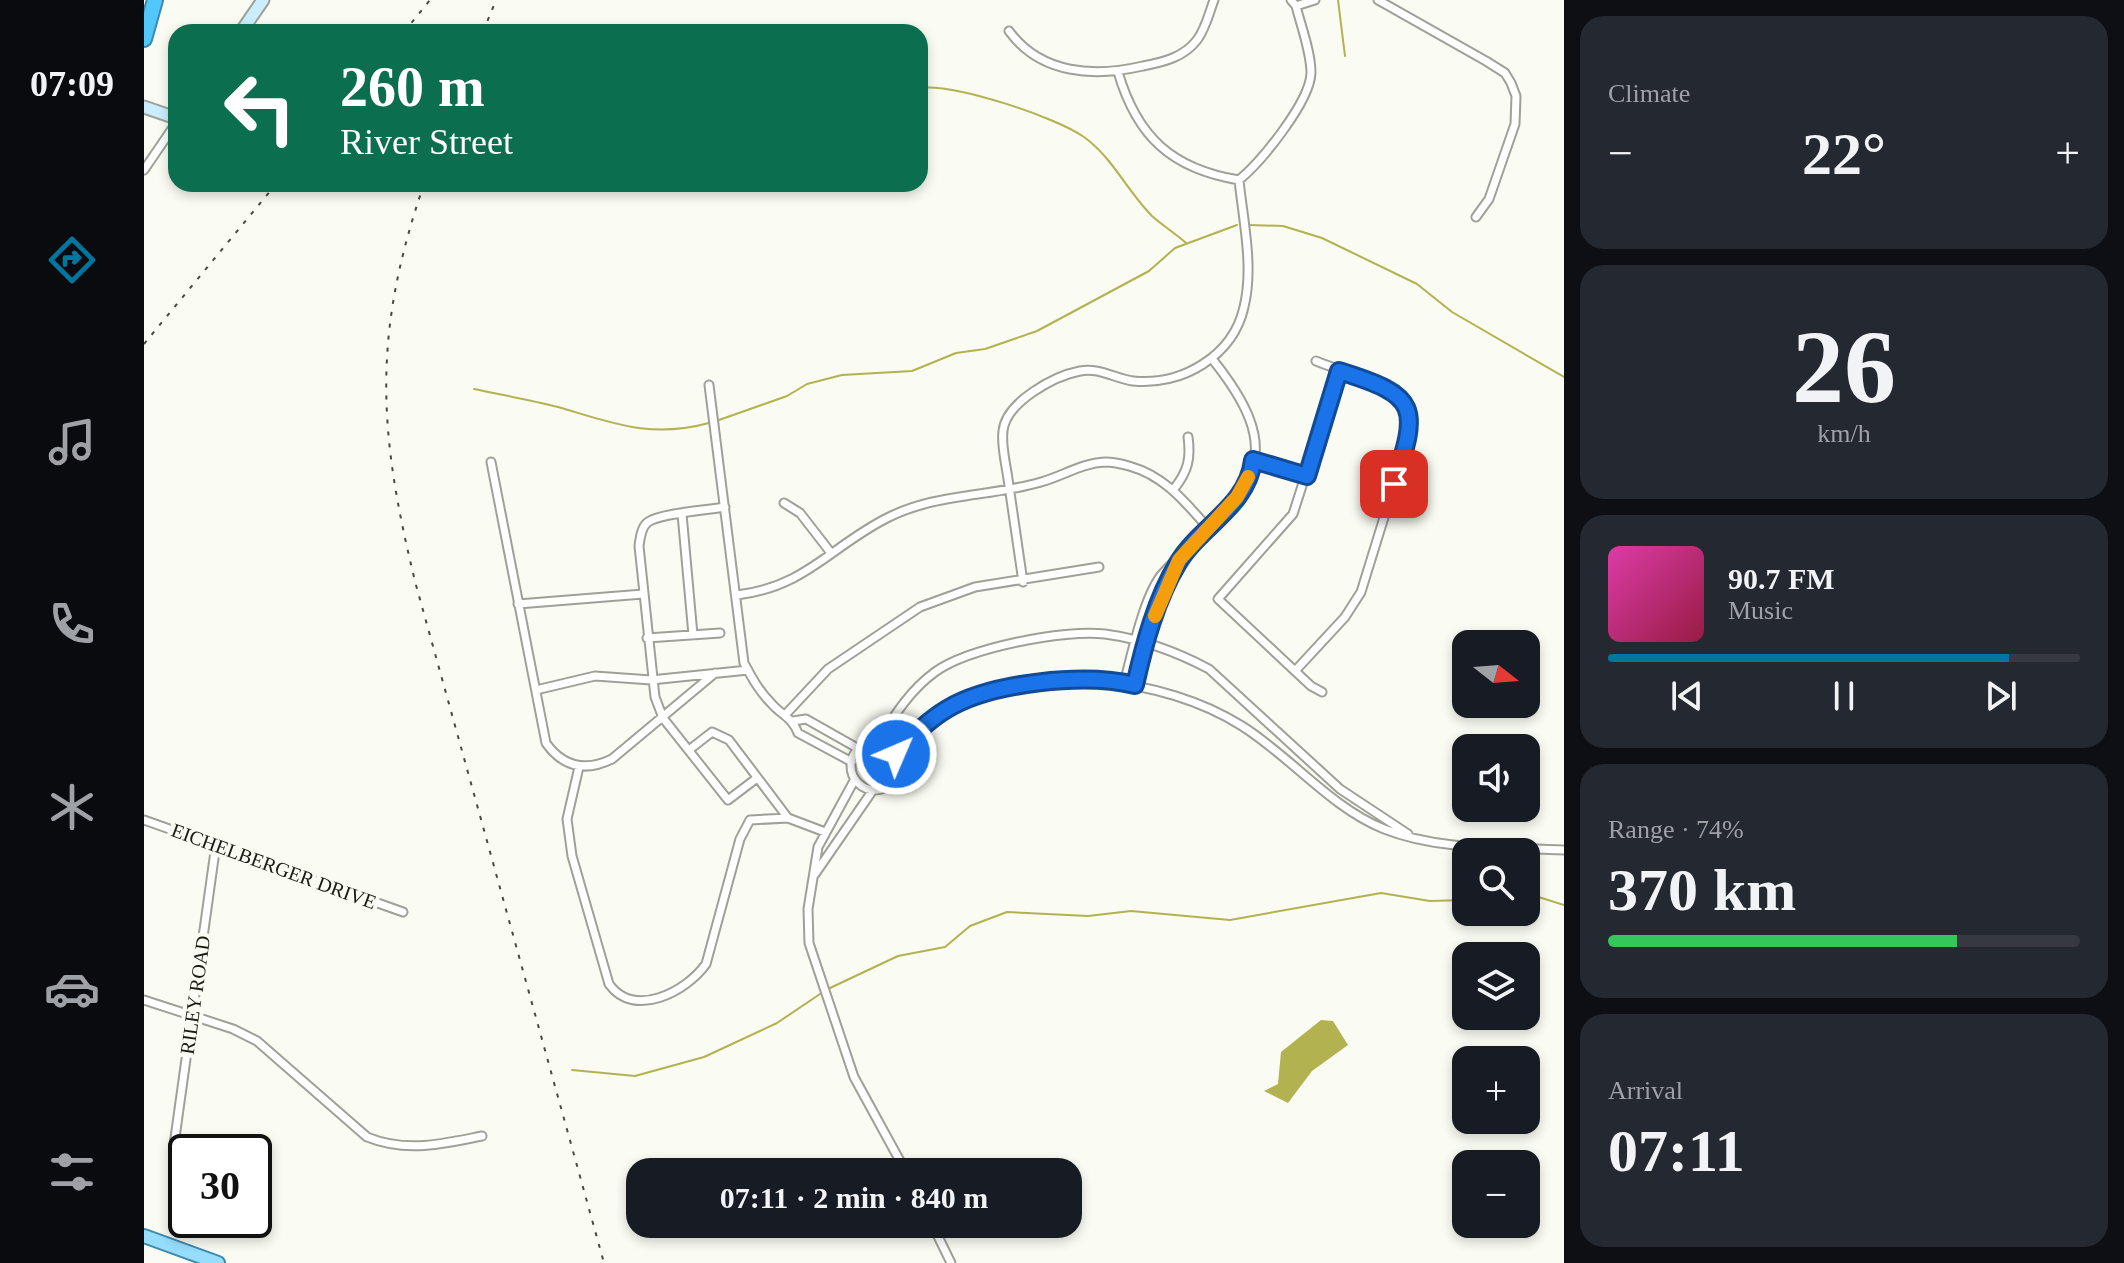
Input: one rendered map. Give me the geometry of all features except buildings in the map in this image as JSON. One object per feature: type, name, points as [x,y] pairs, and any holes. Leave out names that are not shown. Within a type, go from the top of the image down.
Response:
[{"type":"highway","points":[[144,39],[155,0]]},
{"type":"main road","points":[[144,1236],[218,1263]]},
{"type":"street","points":[[246,24],[263,0]]},
{"type":"street","points":[[1009,31],[1018,43],[1052,64],[1077,73],[1118,72],[1174,58],[1188,49],[1204,29],[1214,0]]},
{"type":"street","points":[[1239,180],[1256,167],[1307,91],[1311,72],[1293,3],[1315,0]]},
{"type":"street","points":[[1378,0],[1486,61],[1505,73],[1511,83],[1516,96],[1515,124],[1489,199],[1476,217]]},
{"type":"street","points":[[1118,72],[1133,111],[1147,134],[1169,155],[1191,169],[1239,180]]},
{"type":"street","points":[[144,107],[168,118]]},
{"type":"street","points":[[144,170],[168,133]]},
{"type":"street","points":[[1023,582],[1002,431],[1009,413],[1022,398],[1081,371],[1107,372],[1132,381],[1158,381],[1186,374],[1213,360],[1230,337],[1244,309],[1248,280],[1239,180]]},
{"type":"street","points":[[1124,683],[1155,585],[1237,497],[1253,460],[1257,435],[1249,411],[1213,360]]},
{"type":"street","points":[[1295,671],[1345,617],[1361,592],[1411,430],[1409,412],[1398,394],[1384,385],[1316,361]]},
{"type":"street","points":[[1322,692],[1218,599],[1293,514],[1339,371]]},
{"type":"street","points":[[709,385],[748,670],[764,696],[793,721],[798,733],[852,762]]},
{"type":"street","points":[[1174,489],[1185,475],[1191,457],[1188,437]]},
{"type":"street","points":[[1253,460],[1307,476]]},
{"type":"street","points":[[491,462],[546,743],[564,762],[579,767],[598,766],[612,759],[715,673]]},
{"type":"street","points":[[737,595],[781,586],[885,519],[921,503],[1040,483],[1084,466],[1107,462],[1154,476],[1174,489],[1209,529]]},
{"type":"street","points":[[784,503],[800,513],[831,553]]},
{"type":"street","points":[[725,507],[648,522],[642,531],[639,546],[651,680],[663,718],[728,800],[757,778]]},
{"type":"street","points":[[682,514],[693,635]]},
{"type":"street","points":[[1135,685],[1165,588],[1179,560]]},
{"type":"street","points":[[785,715],[828,669],[920,607],[975,587],[1023,582],[1099,567]]},
{"type":"street","points":[[518,604],[643,594]]},
{"type":"street","points":[[647,638],[720,633]]},
{"type":"street","points":[[898,1158],[854,1077],[809,943],[808,909],[818,847],[855,779],[852,762],[859,749],[877,743],[913,690],[956,659],[996,647],[1101,634],[1183,655],[1217,674],[1340,789],[1410,835]]},
{"type":"street","points":[[536,690],[595,676],[651,680],[748,670]]},
{"type":"street","points":[[855,779],[873,790],[885,788],[897,777],[896,754],[925,725],[965,701],[1022,686],[1071,680],[1124,683],[1193,701],[1240,724],[1356,814],[1385,830],[1448,844],[1564,850]]},
{"type":"street","points":[[793,721],[806,719],[859,749]]},
{"type":"street","points":[[689,750],[712,732],[720,734],[788,818]]},
{"type":"street","points":[[877,743],[896,754]]},
{"type":"street","points":[[579,767],[568,802],[572,856],[609,984],[617,995],[629,1001],[660,996],[697,976],[712,949],[744,826],[750,820],[788,818],[825,832]]},
{"type":"street","points":[[814,875],[873,790]]},
{"type":"street","name":"EICHELBERGER DRIVE","points":[[144,820],[403,912]]},
{"type":"street","name":"RILEY ROAD","points":[[176,1134],[216,844]]},
{"type":"street","points":[[144,1000],[233,1029],[277,1055],[367,1137],[386,1144],[420,1148],[482,1136]]},
{"type":"street","points":[[939,1238],[951,1263]]},
{"type":"shaded area","points":[[1321,1020],[1333,1021],[1348,1045],[1312,1071],[1288,1103],[1264,1091],[1278,1084],[1281,1052]]},
{"type":"waterway","points":[[1338,0],[1345,56]]},
{"type":"waterway","points":[[928,88],[979,96],[1029,111],[1084,137],[1112,165],[1152,216],[1186,243]]},
{"type":"waterway","points":[[719,420],[787,396],[807,384],[842,375],[912,371],[956,353],[985,349],[1037,331],[1149,271],[1175,248],[1237,225]]},
{"type":"waterway","points":[[1249,225],[1283,226],[1322,238],[1417,284],[1452,312],[1564,377]]},
{"type":"waterway","points":[[474,389],[548,404],[632,427],[668,430],[709,423]]},
{"type":"waterway","points":[[830,988],[898,956],[945,947],[970,926],[1007,912],[1088,916],[1131,911],[1230,920],[1381,893],[1430,901],[1452,900]]},
{"type":"waterway","points":[[1540,897],[1564,905]]},
{"type":"waterway","points":[[572,1070],[635,1076],[704,1057],[777,1023],[820,994]]},
{"type":"railway","points":[[410,24],[430,0]]},
{"type":"railway","points":[[486,24],[496,0]]},
{"type":"railway","points":[[144,344],[269,192]]},
{"type":"railway","points":[[421,192],[395,289],[389,337],[386,384],[394,479],[416,585],[604,1263]]},
{"type":"slow traffic","points":[[1155,616],[1179,560],[1215,524],[1237,497],[1248,477]]},
{"type":"route","points":[[896,754],[925,725],[949,708],[985,695],[1022,686],[1071,680],[1106,679],[1135,685],[1165,588],[1179,560],[1237,497],[1253,460],[1307,476],[1339,371],[1384,385],[1398,394],[1409,412],[1411,430],[1394,484]]}]
